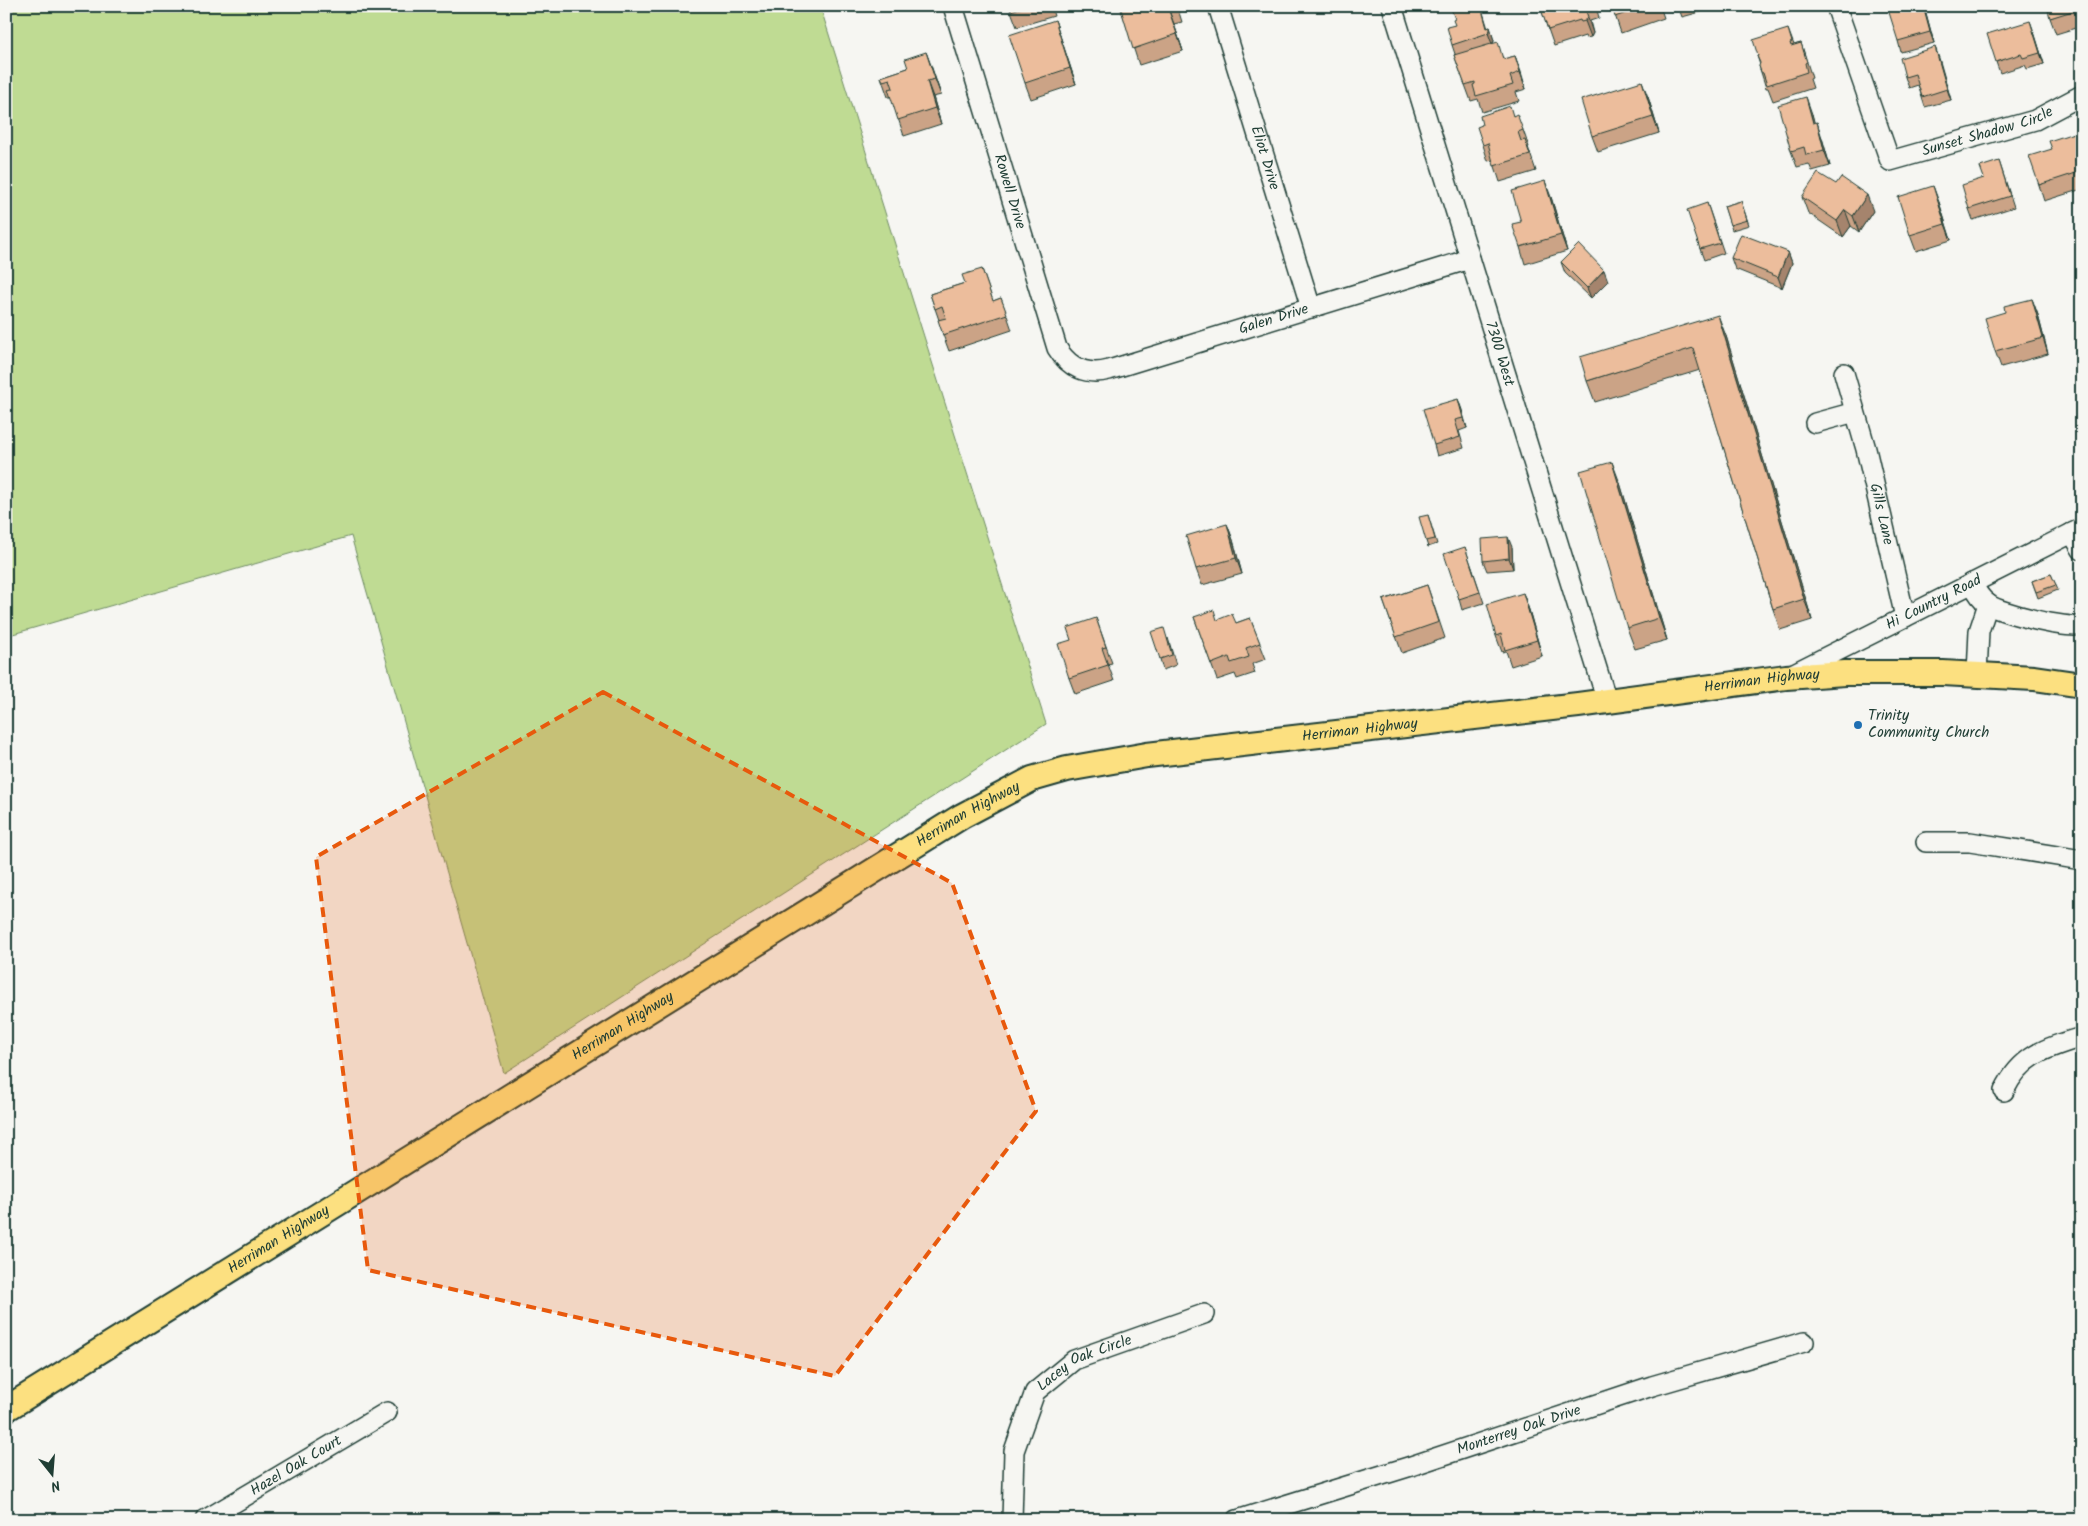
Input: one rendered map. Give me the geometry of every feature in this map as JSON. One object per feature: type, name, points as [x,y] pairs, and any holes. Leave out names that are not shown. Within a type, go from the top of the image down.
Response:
[{"type":"main road","name":"Herriman Highway","points":[[6,1409],[962,816],[1032,779],[1067,768],[1147,756],[1608,701],[1786,677],[1876,672],[1978,674],[2082,684]]},
{"type":"street","name":"Rowell Drive","points":[[953,6],[1057,348],[1062,357],[1077,369]]},
{"type":"street","name":"Eliot Drive","points":[[1218,6],[1311,308]]},
{"type":"street","name":"7300 West","points":[[1392,6],[1608,701]]},
{"type":"street","name":"Sunset Shadow Circle","points":[[1836,6],[1890,161],[2034,120],[2082,95]]},
{"type":"street","name":"Galen Drive","points":[[1077,369],[1101,373],[1470,259]]},
{"type":"street","name":"Gills Lane","points":[[1844,373],[1866,449],[1905,617]]},
{"type":"street","points":[[1815,422],[1855,412]]},
{"type":"street","points":[[2077,530],[2082,550]]},
{"type":"street","name":"Hi Country Road","points":[[1786,677],[2077,530]]},
{"type":"street","points":[[1972,583],[1976,591],[1988,604],[2002,611],[2063,626],[2082,625]]},
{"type":"street","points":[[1978,674],[1979,631],[1988,604]]},
{"type":"street","points":[[1926,842],[1978,842],[2082,860]]},
{"type":"street","points":[[2004,1092],[2014,1074],[2030,1058],[2052,1046],[2082,1036]]},
{"type":"street","name":"Lacey Oak Circle","points":[[1012,1520],[1014,1450],[1035,1392],[1074,1360],[1204,1314]]},
{"type":"street","name":"Monterrey Oak Drive","points":[[1236,1520],[1408,1467],[1652,1386],[1804,1342]]},
{"type":"street","name":"Hazel Oak Court","points":[[205,1520],[387,1412]]},
{"type":"highlighted area","points":[[603,692],[952,883],[1036,1111],[835,1376],[368,1270],[316,857]]},
{"type":"green space","points":[[6,6],[820,6],[1046,724],[504,1073],[351,536],[6,636]]},
{"type":"building","points":[[1009,6],[1027,6],[1011,11]]},
{"type":"building","points":[[1120,6],[1175,6],[1168,8],[1177,34],[1133,49]]},
{"type":"building","points":[[1450,6],[1481,6],[1487,28],[1490,27],[1490,30],[1488,33],[1452,45],[1447,27],[1455,25],[1453,20],[1455,19]]},
{"type":"building","points":[[1540,6],[1584,6],[1588,17],[1585,21],[1581,22],[1580,20],[1548,30]]},
{"type":"building","points":[[1612,6],[1645,6],[1615,17]]},
{"type":"building","points":[[1887,6],[1923,6],[1930,32],[1898,41]]},
{"type":"building","points":[[2047,6],[2082,6],[2082,8],[2050,18]]},
{"type":"building","points":[[1055,20],[1070,68],[1025,83],[1009,35]]},
{"type":"building","points":[[2030,21],[2040,53],[2023,58],[2021,54],[1996,62],[1987,34]]},
{"type":"building","points":[[1788,29],[1792,42],[1790,43],[1791,46],[1801,43],[1807,62],[1805,63],[1807,72],[1767,85],[1759,66],[1760,63],[1753,40]]},
{"type":"building","points":[[1498,42],[1503,59],[1515,56],[1520,72],[1510,76],[1513,85],[1476,96],[1473,85],[1475,82],[1465,85],[1454,55]]},
{"type":"building","points":[[1935,47],[1947,89],[1922,97],[1915,74],[1905,77],[1900,58]]},
{"type":"building","points":[[926,52],[935,79],[927,81],[935,108],[898,120],[888,89],[893,88],[890,79],[883,81],[881,77],[908,68],[905,59]]},
{"type":"building","points":[[1642,81],[1653,117],[1592,136],[1581,100]]},
{"type":"building","points":[[1806,97],[1813,123],[1817,122],[1824,150],[1806,155],[1804,147],[1791,151],[1778,105]]},
{"type":"building","points":[[1510,106],[1513,116],[1517,114],[1523,130],[1518,132],[1521,141],[1525,140],[1530,155],[1494,166],[1488,143],[1483,145],[1477,127],[1482,125],[1480,116]]},
{"type":"building","points":[[2077,132],[2082,147],[2082,157],[2075,160],[2079,172],[2039,185],[2029,156],[2052,149],[2049,141]]},
{"type":"building","points":[[1999,161],[2010,196],[1969,209],[1962,185],[1984,178],[1980,167]]},
{"type":"building","points":[[1818,173],[1836,184],[1841,177],[1867,195],[1853,216],[1845,210],[1837,221],[1802,197]]},
{"type":"building","points":[[1545,181],[1561,235],[1520,247],[1512,224],[1521,222],[1512,191]]},
{"type":"building","points":[[1933,186],[1945,224],[1910,235],[1898,197]]},
{"type":"building","points":[[1741,201],[1747,220],[1730,225],[1724,206]]},
{"type":"building","points":[[1707,203],[1720,243],[1700,249],[1687,210]]},
{"type":"building","points":[[1741,234],[1788,252],[1778,277],[1731,258]]},
{"type":"building","points":[[1579,244],[1604,270],[1587,288],[1561,262]]},
{"type":"building","points":[[982,269],[993,301],[1001,298],[1007,314],[943,335],[938,320],[946,318],[942,306],[935,309],[930,294],[965,283],[962,275]]},
{"type":"building","points":[[2032,299],[2043,338],[1995,351],[1985,318],[2005,312],[2004,306]]},
{"type":"building","points":[[1718,315],[1804,599],[1773,609],[1693,348],[1587,381],[1580,357]]},
{"type":"building","points":[[1458,399],[1463,418],[1455,420],[1460,437],[1434,445],[1423,409]]},
{"type":"building","points":[[1612,462],[1659,618],[1627,628],[1580,471]]},
{"type":"building","points":[[1428,515],[1435,539],[1426,541],[1419,517]]},
{"type":"building","points":[[1227,524],[1236,558],[1196,569],[1186,536]]},
{"type":"building","points":[[1508,537],[1509,558],[1483,561],[1482,539]]},
{"type":"building","points":[[1465,547],[1480,592],[1459,599],[1444,554]]},
{"type":"building","points":[[2051,574],[2056,585],[2036,592],[2032,581]]},
{"type":"building","points":[[1427,585],[1439,622],[1396,637],[1383,600]]},
{"type":"building","points":[[1523,593],[1537,640],[1505,650],[1501,634],[1496,636],[1487,604]]},
{"type":"building","points":[[1214,610],[1217,620],[1232,614],[1236,623],[1250,618],[1260,643],[1246,648],[1249,657],[1231,663],[1229,657],[1211,664],[1194,617]]},
{"type":"building","points":[[1096,618],[1106,647],[1102,648],[1108,665],[1069,678],[1058,644],[1071,640],[1067,628]]},
{"type":"building","points":[[1164,628],[1172,655],[1160,659],[1151,632]]},
{"type":"place","name":"Trinity Community Church","points":[[1858,725]]}]
